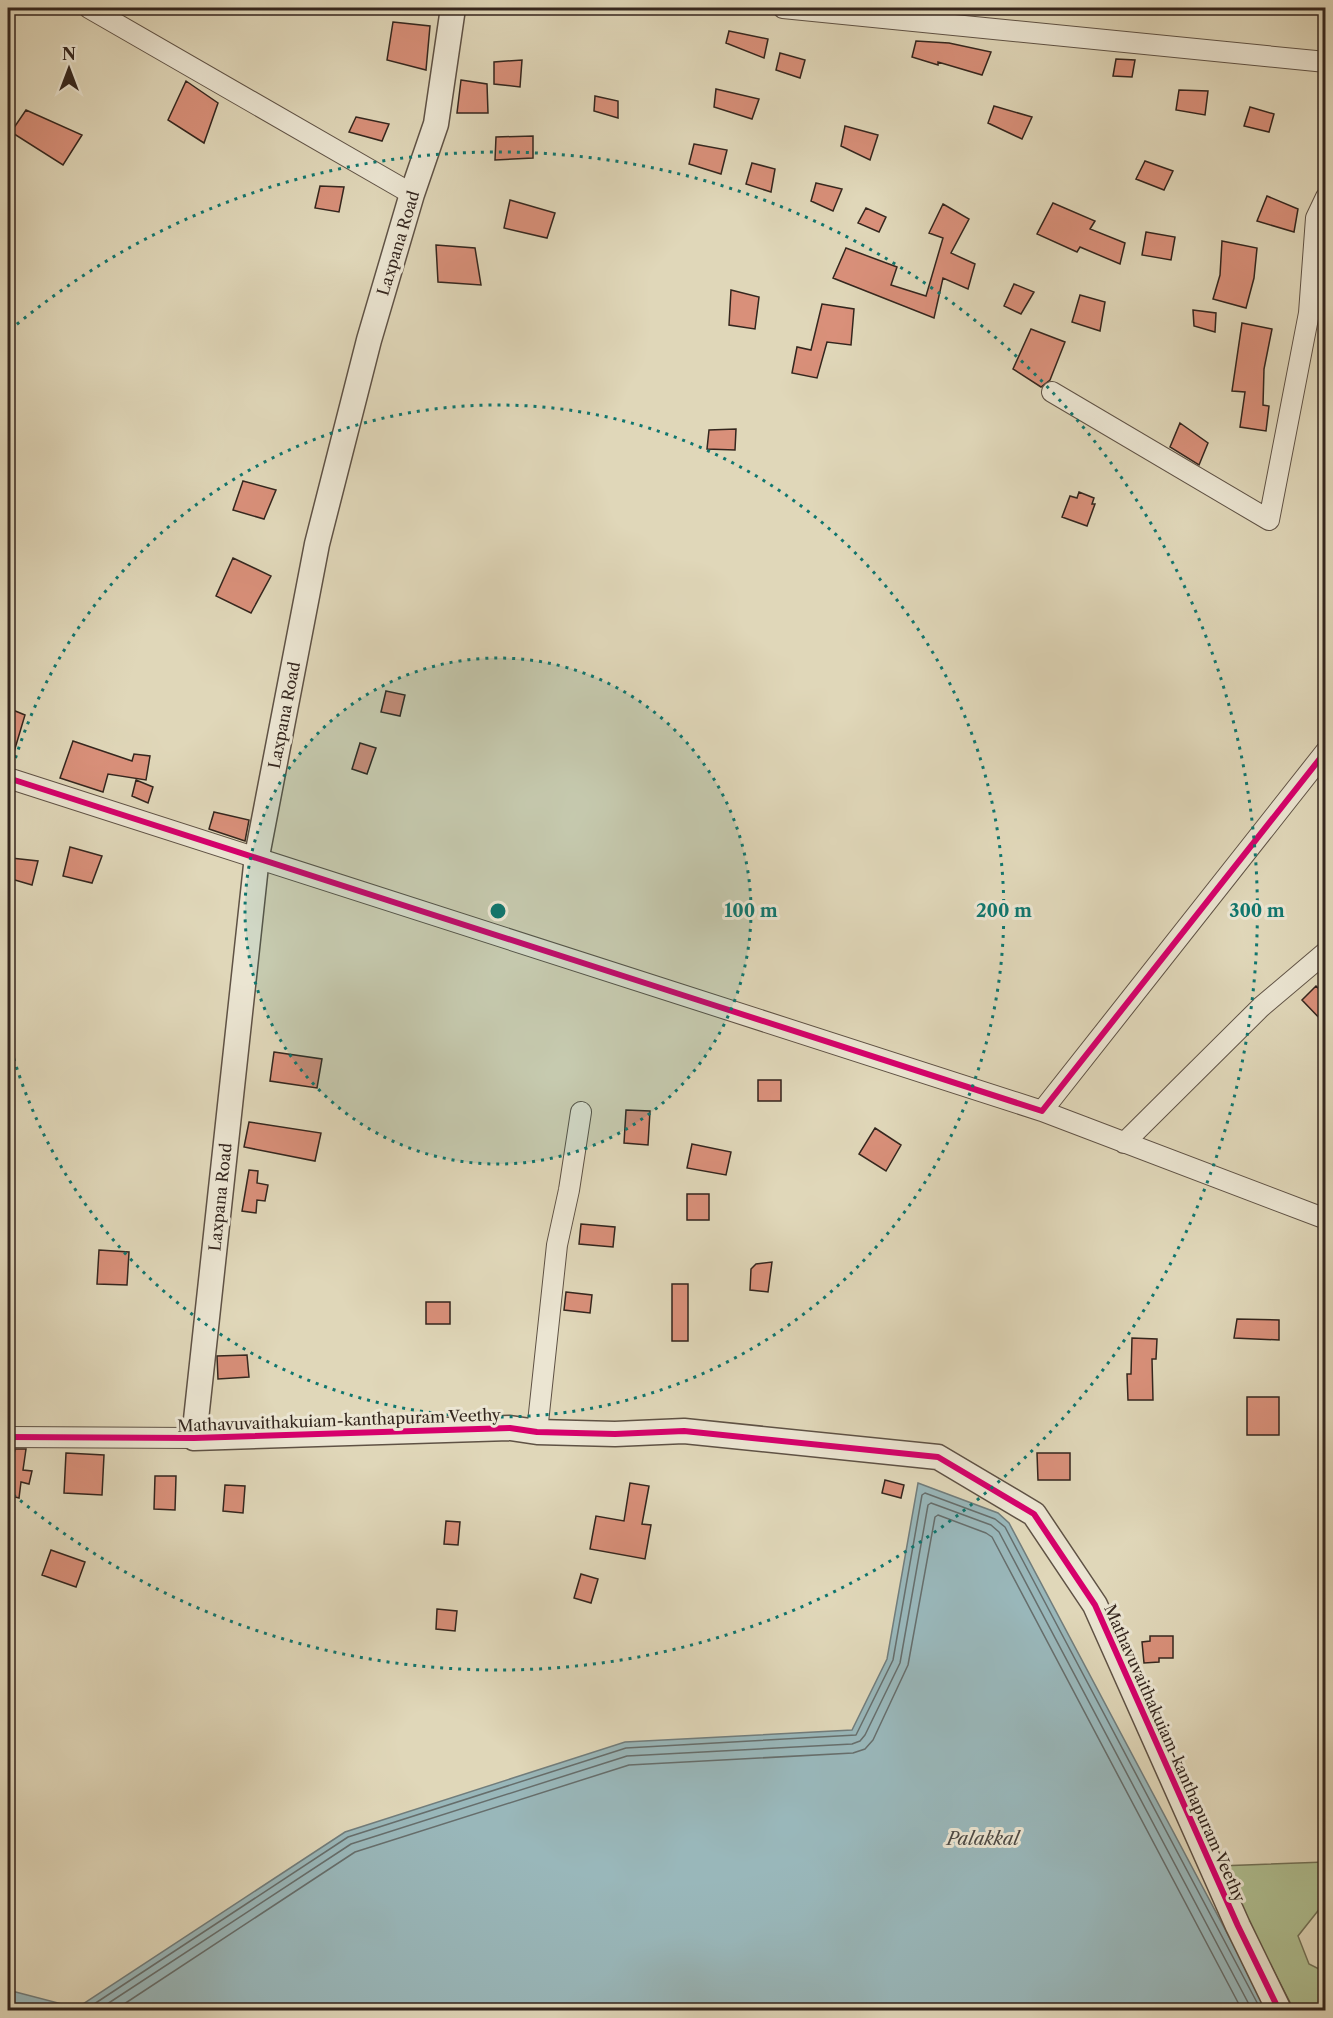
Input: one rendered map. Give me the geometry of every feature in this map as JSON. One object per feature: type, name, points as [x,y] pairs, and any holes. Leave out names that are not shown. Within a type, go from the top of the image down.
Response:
[{"type":"street","points":[[89,8],[412,194]]},
{"type":"street","name":"Laxpana Road","points":[[194,1438],[257,856],[317,544],[369,340],[412,194],[436,124],[453,8]]},
{"type":"street","points":[[783,8],[1326,62]]},
{"type":"street","points":[[1052,392],[1269,520],[1309,313],[1316,218],[1326,197]]},
{"type":"street","points":[[1042,1111],[1326,751]]},
{"type":"street","points":[[8,778],[257,856],[1042,1111],[1326,1219]]},
{"type":"street","points":[[1124,1143],[1261,1006],[1326,952]]},
{"type":"street","points":[[537,1432],[557,1245],[569,1190],[581,1112]]},
{"type":"street","name":"Mathavuvaithakuiam-kanthapuram Veethy","points":[[8,1437],[194,1438],[510,1428],[537,1432],[615,1434],[684,1431],[939,1457],[1024,1508],[1095,1605],[1238,1926],[1279,2010]]},
{"type":"green space","points":[[1325,1862],[1325,1902],[1298,1936],[1309,1964],[1325,1972],[1325,2010],[1294,2010],[1219,1866]]},
{"type":"water","name":"Palakkal","points":[[918,1483],[998,1513],[1009,1523],[1268,2010],[8,2010],[8,1990],[77,2008],[345,1832],[625,1742],[852,1730],[887,1659]]},
{"type":"building","points":[[393,22],[430,26],[426,70],[387,60]]},
{"type":"building","points":[[729,31],[768,39],[764,58],[726,43]]},
{"type":"building","points":[[916,41],[949,43],[991,52],[982,75],[912,57]]},
{"type":"building","points":[[780,53],[805,60],[800,78],[776,70]]},
{"type":"building","points":[[1116,59],[1135,60],[1132,77],[1113,76]]},
{"type":"building","points":[[522,60],[520,87],[494,84],[494,62]]},
{"type":"building","points":[[461,80],[487,84],[488,113],[457,113]]},
{"type":"building","points":[[186,81],[218,103],[204,143],[168,120]]},
{"type":"building","points":[[716,89],[759,99],[752,119],[714,107]]},
{"type":"building","points":[[1179,90],[1208,91],[1205,115],[1176,110]]},
{"type":"building","points":[[595,96],[618,101],[618,118],[594,111]]},
{"type":"building","points":[[994,106],[1032,117],[1022,139],[988,123]]},
{"type":"building","points":[[1250,107],[1274,114],[1269,132],[1244,126]]},
{"type":"building","points":[[26,110],[82,135],[63,165],[11,132]]},
{"type":"building","points":[[356,117],[389,124],[382,141],[349,132]]},
{"type":"building","points":[[845,126],[878,135],[870,160],[841,146]]},
{"type":"building","points":[[533,136],[533,158],[495,160],[496,137]]},
{"type":"building","points":[[694,144],[727,150],[721,174],[689,164]]},
{"type":"building","points":[[1145,161],[1173,171],[1164,190],[1136,179]]},
{"type":"building","points":[[752,163],[775,169],[771,192],[746,184]]},
{"type":"building","points":[[816,183],[842,189],[833,211],[811,201]]},
{"type":"building","points":[[320,186],[344,187],[339,212],[315,208]]},
{"type":"building","points":[[1267,196],[1298,209],[1294,232],[1257,221]]},
{"type":"building","points":[[510,200],[555,213],[547,238],[504,228]]},
{"type":"building","points":[[1053,203],[1095,221],[1090,229],[1125,243],[1120,264],[1080,247],[1077,252],[1037,234]]},
{"type":"building","points":[[943,204],[969,219],[951,253],[975,264],[968,289],[943,278],[934,318],[833,278],[846,248],[897,267],[891,285],[926,296],[943,238],[929,233]]},
{"type":"building","points":[[866,208],[886,217],[879,232],[858,223]]},
{"type":"building","points":[[1146,232],[1175,237],[1171,260],[1142,255]]},
{"type":"building","points":[[1222,241],[1257,248],[1254,278],[1246,308],[1213,299],[1220,275]]},
{"type":"building","points":[[436,245],[475,248],[481,285],[438,282]]},
{"type":"building","points":[[1014,284],[1034,292],[1021,314],[1004,306]]},
{"type":"building","points":[[731,290],[759,297],[755,329],[729,325]]},
{"type":"building","points":[[1080,295],[1105,302],[1100,331],[1072,322]]},
{"type":"building","points":[[822,304],[854,309],[851,345],[827,342],[817,378],[792,373],[797,347],[811,350]]},
{"type":"building","points":[[1193,310],[1216,313],[1215,332],[1194,326]]},
{"type":"building","points":[[1242,323],[1272,329],[1264,369],[1263,405],[1269,406],[1266,431],[1240,427],[1245,392],[1232,391]]},
{"type":"building","points":[[1031,329],[1065,342],[1050,380],[1041,387],[1013,369]]},
{"type":"building","points":[[1180,423],[1208,443],[1199,465],[1170,447]]},
{"type":"building","points":[[736,429],[735,450],[707,449],[709,430]]},
{"type":"building","points":[[243,481],[276,490],[264,519],[233,510]]},
{"type":"building","points":[[1079,492],[1094,498],[1092,504],[1095,504],[1087,526],[1062,517],[1070,496],[1077,498]]},
{"type":"building","points":[[233,558],[271,576],[251,613],[216,596]]},
{"type":"building","points":[[386,691],[405,695],[400,716],[381,712]]},
{"type":"building","points":[[8,708],[25,715],[11,762],[8,761]]},
{"type":"building","points":[[73,741],[132,761],[134,754],[150,756],[146,780],[108,774],[103,792],[60,778]]},
{"type":"building","points":[[360,743],[376,748],[367,774],[352,769]]},
{"type":"building","points":[[136,780],[153,787],[148,803],[132,796]]},
{"type":"building","points":[[214,812],[249,820],[245,841],[209,829]]},
{"type":"building","points":[[70,847],[102,856],[92,883],[63,876]]},
{"type":"building","points":[[11,858],[38,861],[32,885],[8,878]]},
{"type":"building","points":[[1316,986],[1326,996],[1326,1025],[1302,1000]]},
{"type":"building","points":[[274,1052],[322,1059],[317,1088],[270,1081]]},
{"type":"building","points":[[758,1080],[781,1080],[781,1101],[758,1101]]},
{"type":"building","points":[[626,1110],[650,1111],[648,1145],[624,1143]]},
{"type":"building","points":[[249,1122],[321,1133],[315,1161],[244,1147]]},
{"type":"building","points":[[875,1128],[901,1145],[886,1171],[859,1154]]},
{"type":"building","points":[[692,1144],[731,1152],[726,1175],[687,1168]]},
{"type":"building","points":[[249,1170],[258,1171],[257,1183],[268,1185],[265,1201],[257,1200],[256,1213],[242,1211]]},
{"type":"building","points":[[687,1194],[709,1194],[709,1220],[687,1220]]},
{"type":"building","points":[[581,1224],[615,1227],[613,1247],[579,1244]]},
{"type":"building","points":[[99,1250],[129,1252],[127,1285],[97,1284]]},
{"type":"building","points":[[772,1262],[768,1292],[750,1290],[751,1269],[756,1264]]},
{"type":"building","points":[[672,1284],[688,1284],[688,1341],[672,1341]]},
{"type":"building","points":[[566,1292],[592,1295],[590,1313],[564,1310]]},
{"type":"building","points":[[426,1302],[450,1302],[450,1324],[426,1324]]},
{"type":"building","points":[[1237,1319],[1279,1320],[1279,1340],[1234,1338]]},
{"type":"building","points":[[1132,1338],[1157,1339],[1156,1359],[1152,1359],[1153,1400],[1128,1400],[1127,1374],[1131,1374]]},
{"type":"building","points":[[247,1355],[249,1377],[218,1379],[217,1356]]},
{"type":"building","points":[[1247,1397],[1279,1397],[1279,1435],[1247,1435]]},
{"type":"building","points":[[15,1449],[26,1449],[23,1470],[32,1471],[29,1484],[21,1482],[19,1498],[8,1495]]},
{"type":"building","points":[[66,1453],[104,1455],[102,1495],[64,1493]]},
{"type":"building","points":[[1037,1453],[1070,1453],[1070,1480],[1038,1480]]},
{"type":"building","points":[[155,1476],[176,1476],[175,1510],[154,1509]]},
{"type":"building","points":[[885,1480],[904,1485],[901,1498],[882,1493]]},
{"type":"building","points":[[630,1483],[649,1486],[642,1524],[651,1525],[645,1559],[590,1549],[596,1516],[624,1521]]},
{"type":"building","points":[[225,1485],[245,1486],[243,1513],[223,1511]]},
{"type":"building","points":[[446,1521],[460,1522],[458,1545],[444,1544]]},
{"type":"building","points":[[51,1550],[85,1562],[76,1587],[42,1575]]},
{"type":"building","points":[[581,1574],[598,1579],[591,1603],[574,1598]]},
{"type":"building","points":[[437,1609],[457,1611],[455,1631],[436,1629]]},
{"type":"building","points":[[1150,1636],[1173,1636],[1173,1658],[1159,1658],[1159,1662],[1144,1663],[1142,1642],[1150,1641]]},
{"type":"cycle path","points":[[8,778],[1042,1111],[1326,751]]},
{"type":"cycle path","points":[[8,1437],[194,1438],[510,1428],[537,1432],[615,1434],[684,1431],[938,1457],[1034,1514],[1095,1605],[1238,1926],[1279,2010]]}]
